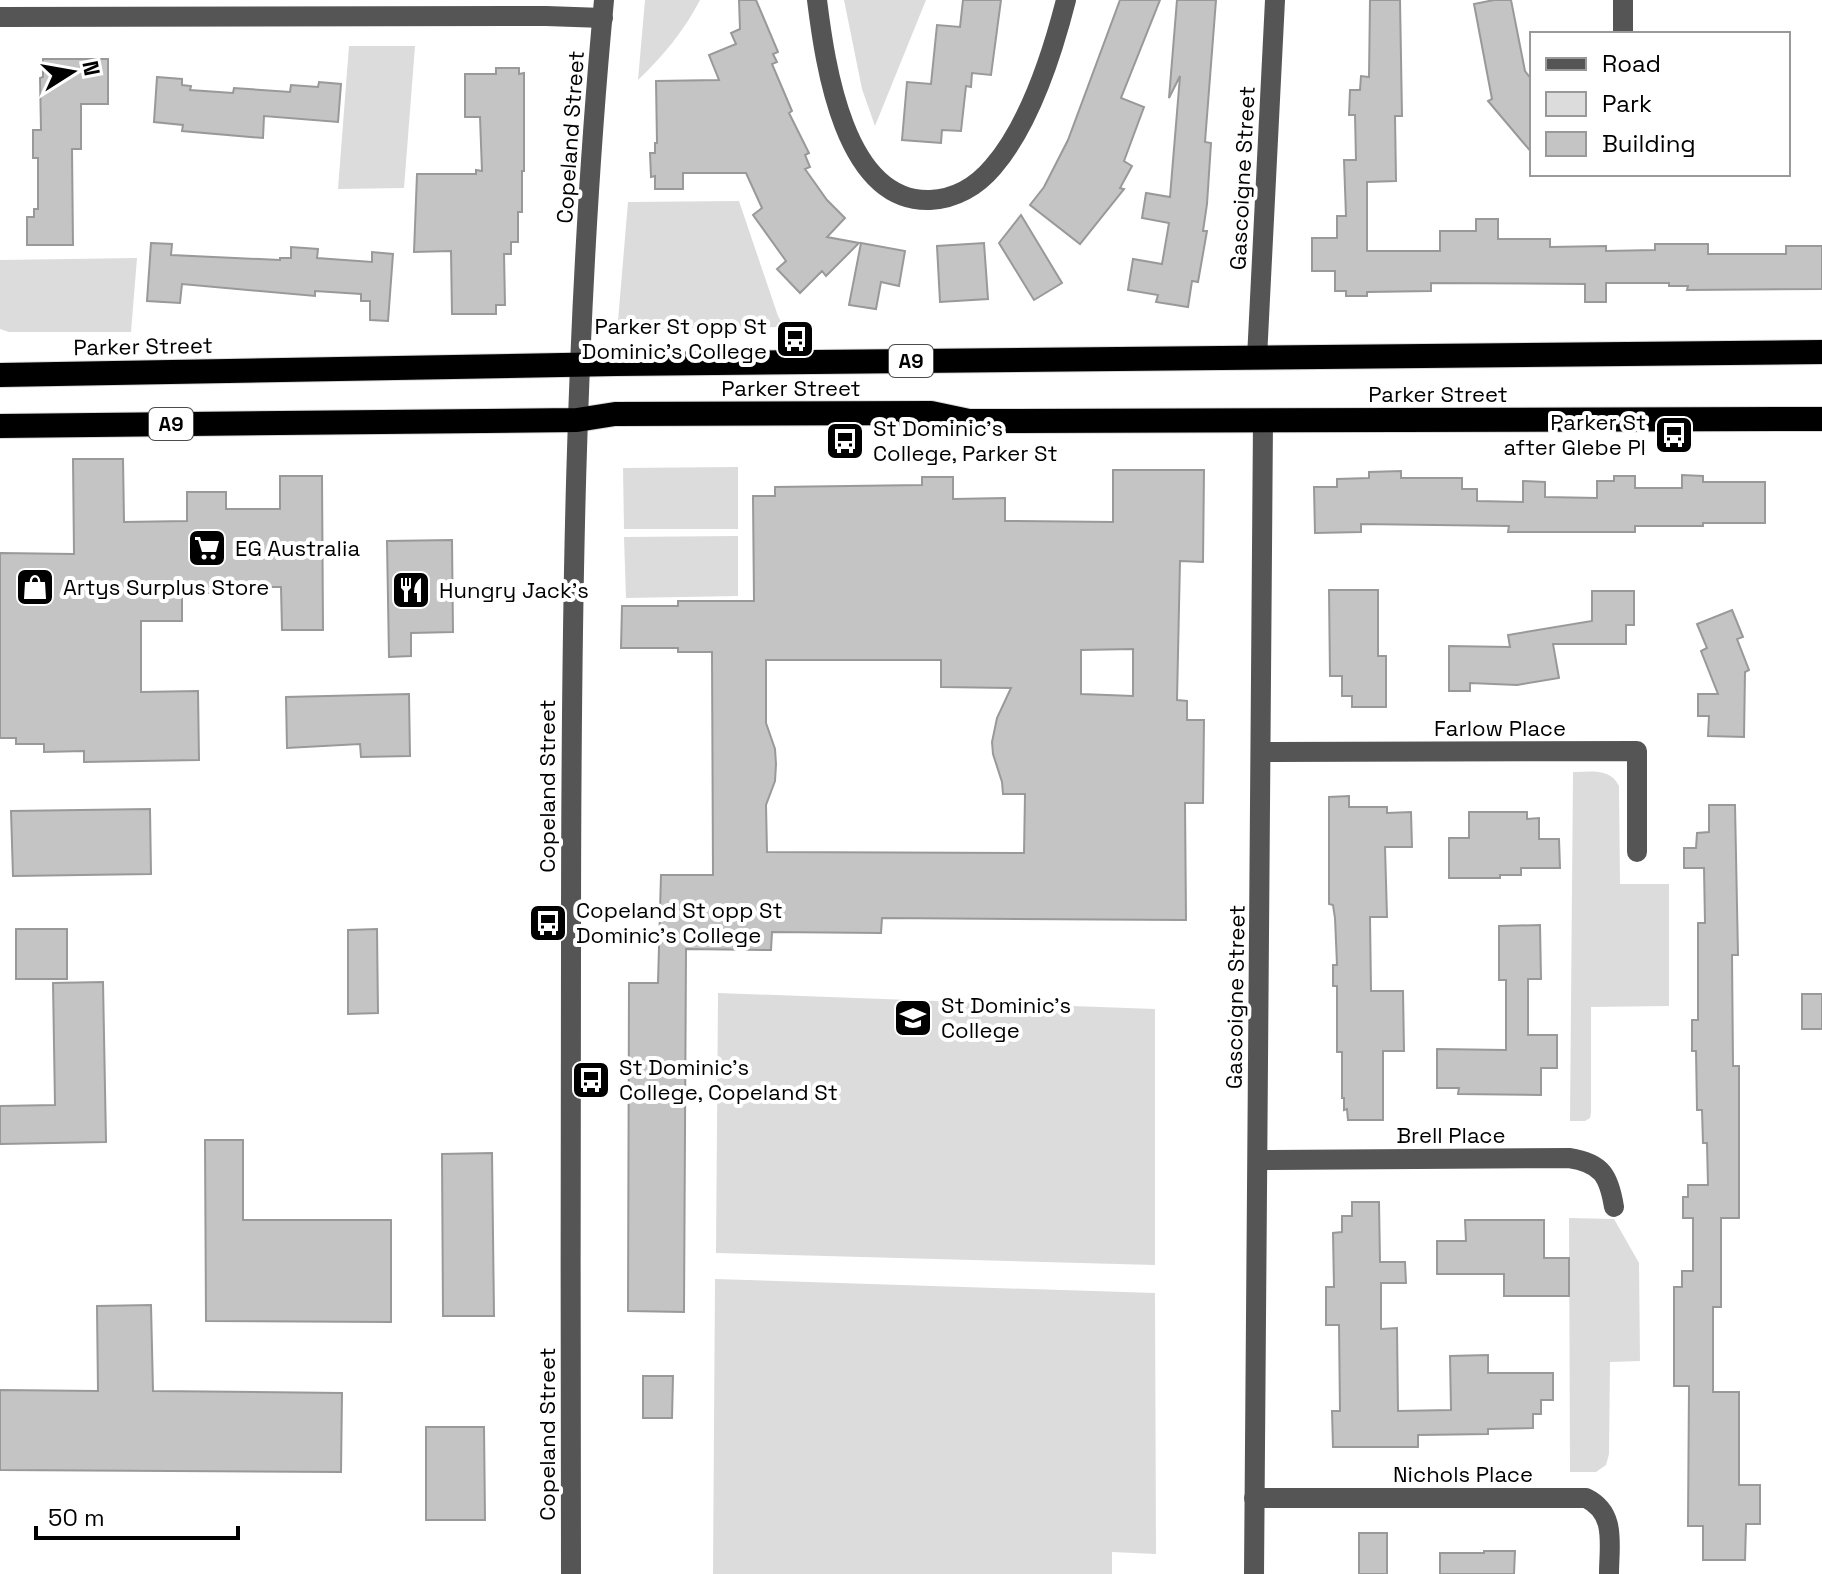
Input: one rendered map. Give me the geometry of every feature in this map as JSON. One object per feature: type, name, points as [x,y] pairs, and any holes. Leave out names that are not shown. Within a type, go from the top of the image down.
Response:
[{"type":"highway","name":"Parker Street","points":[[0,375],[578,364],[1822,352]]},
{"type":"highway","name":"Parker Street","points":[[0,426],[577,420],[615,414],[931,413],[969,421],[1822,419]]},
{"type":"street","points":[[817,0],[831,77],[853,146],[878,181],[896,194],[920,200],[943,199],[958,194],[971,188],[994,166],[1027,112],[1039,85],[1066,0]]},
{"type":"street","name":"Gascoigne Street","points":[[1257,358],[1275,0]]},
{"type":"street","points":[[1623,0],[1623,32]]},
{"type":"street","points":[[0,17],[546,16],[604,9]]},
{"type":"street","name":"Copeland Street","points":[[571,1574],[572,658],[578,364],[604,9]]},
{"type":"street","name":"Gascoigne Street","points":[[1254,1574],[1263,421]]},
{"type":"street","name":"Farlow Place","points":[[1261,752],[1637,751],[1637,852]]},
{"type":"street","name":"Brell Place","points":[[1258,1160],[1585,1160],[1601,1170],[1611,1186],[1614,1207]]},
{"type":"street","name":"Nichols Place","points":[[1254,1498],[1586,1498],[1598,1504],[1606,1514],[1609,1574]]},
{"type":"green space","points":[[645,0],[700,0],[672,43],[638,80]]},
{"type":"green space","points":[[844,0],[926,0],[875,126],[862,89]]},
{"type":"green space","points":[[349,46],[415,46],[404,188],[338,189]]},
{"type":"green space","points":[[739,201],[784,327],[624,329],[618,321],[628,202]]},
{"type":"green space","points":[[137,258],[131,332],[9,332],[0,329],[0,260]]},
{"type":"green space","points":[[738,467],[738,529],[624,529],[623,468]]},
{"type":"green space","points":[[738,536],[738,596],[626,598],[624,537]]},
{"type":"green space","points":[[1573,772],[1605,774],[1619,786],[1620,884],[1669,884],[1669,1006],[1591,1007],[1591,1112],[1590,1118],[1585,1121],[1570,1121]]},
{"type":"green space","points":[[718,993],[1155,1009],[1155,1265],[716,1253]]},
{"type":"green space","points":[[1569,1218],[1614,1219],[1639,1263],[1640,1361],[1610,1362],[1609,1454],[1606,1465],[1596,1472],[1570,1472]]},
{"type":"green space","points":[[715,1279],[1155,1293],[1156,1554],[1112,1552],[1112,1574],[713,1574]]},
{"type":"building","points":[[739,0],[756,0],[778,52],[773,54],[777,62],[772,64],[792,111],[789,113],[809,153],[805,155],[810,167],[805,169],[827,200],[845,218],[827,237],[859,243],[826,276],[822,271],[800,293],[777,269],[786,261],[753,215],[762,208],[746,173],[683,173],[683,189],[655,189],[655,176],[651,177],[650,153],[655,153],[657,143],[656,81],[719,80],[709,55],[736,44],[731,33],[740,29]]},
{"type":"building","points":[[963,0],[1001,0],[991,75],[972,73],[971,87],[966,86],[961,131],[942,130],[941,143],[902,140],[907,82],[931,84],[937,25],[960,27]]},
{"type":"building","points":[[1120,0],[1160,0],[1121,98],[1144,107],[1124,161],[1132,166],[1120,188],[1124,189],[1080,244],[1030,205],[1044,187],[1068,140]]},
{"type":"building","points":[[1177,0],[1216,0],[1205,142],[1211,143],[1203,231],[1207,231],[1198,282],[1192,281],[1188,307],[1156,302],[1158,295],[1128,290],[1133,259],[1162,264],[1169,223],[1142,218],[1146,193],[1170,197],[1180,76],[1169,98]]},
{"type":"building","points":[[1370,0],[1400,0],[1402,116],[1395,116],[1396,181],[1367,182],[1367,251],[1440,251],[1440,231],[1476,231],[1476,219],[1498,219],[1498,239],[1550,239],[1550,247],[1606,246],[1606,251],[1655,250],[1655,244],[1708,244],[1708,254],[1786,254],[1786,246],[1822,246],[1822,289],[1687,290],[1688,286],[1669,286],[1669,283],[1606,283],[1606,302],[1585,302],[1585,284],[1431,283],[1431,291],[1367,292],[1367,296],[1346,296],[1346,291],[1335,291],[1335,271],[1312,271],[1312,238],[1337,238],[1337,216],[1346,216],[1344,160],[1356,160],[1355,115],[1349,115],[1350,90],[1360,90],[1361,76],[1369,77]]},
{"type":"building","points":[[1511,0],[1525,71],[1530,77],[1530,151],[1488,101],[1492,99],[1474,4]]},
{"type":"building","points":[[43,59],[108,59],[108,104],[81,104],[81,149],[72,149],[73,245],[27,245],[27,217],[34,217],[34,209],[38,209],[38,158],[33,158],[33,130],[41,130],[40,78],[43,77]]},
{"type":"building","points":[[496,68],[519,68],[519,74],[524,73],[524,171],[522,212],[518,212],[518,242],[511,242],[511,254],[504,254],[505,305],[496,305],[496,314],[452,314],[451,251],[414,252],[417,174],[476,174],[476,170],[482,171],[480,117],[465,117],[465,74],[496,74]]},
{"type":"building","points":[[157,77],[182,79],[182,85],[191,86],[190,90],[233,93],[234,88],[290,92],[291,85],[318,87],[319,82],[341,84],[338,122],[264,116],[263,138],[182,131],[183,125],[154,122]]},
{"type":"building","points":[[1021,215],[1062,283],[1034,300],[999,243]]},
{"type":"building","points":[[151,243],[172,244],[171,255],[280,260],[291,258],[291,247],[318,249],[317,258],[372,262],[372,252],[393,254],[388,321],[370,320],[370,301],[361,301],[361,294],[315,291],[315,296],[182,284],[180,303],[147,301]]},
{"type":"building","points":[[861,243],[905,251],[899,286],[881,282],[876,309],[849,305]]},
{"type":"building","points":[[984,243],[988,299],[940,302],[937,246]]},
{"type":"building","points":[[73,459],[123,459],[124,522],[187,521],[187,492],[226,492],[226,509],[280,509],[280,476],[322,476],[323,630],[282,630],[281,587],[226,587],[226,593],[182,593],[182,621],[141,621],[141,692],[198,691],[199,760],[84,762],[84,751],[44,752],[44,744],[16,744],[16,738],[0,738],[0,553],[74,554]]},
{"type":"building","points":[[1113,470],[1204,470],[1203,562],[1180,561],[1177,700],[1187,701],[1187,720],[1204,720],[1203,803],[1185,803],[1186,920],[882,918],[881,933],[772,932],[771,950],[686,949],[684,1312],[628,1311],[629,983],[658,983],[661,875],[713,875],[712,652],[678,652],[678,648],[621,648],[622,606],[678,606],[678,601],[754,601],[753,496],[775,496],[775,487],[922,485],[922,477],[953,477],[953,499],[1005,498],[1005,521],[1113,522]],"holes":[[[1133,649],[1133,696],[1081,694],[1081,650]],[[766,660],[941,660],[941,687],[1011,688],[997,718],[992,742],[1003,794],[1025,794],[1024,853],[767,852],[766,805],[775,781],[776,764],[775,749],[766,723]]]},
{"type":"building","points":[[1401,471],[1401,478],[1462,478],[1462,489],[1477,489],[1477,501],[1523,502],[1523,481],[1545,482],[1545,497],[1597,498],[1597,481],[1614,481],[1614,476],[1635,476],[1635,488],[1682,488],[1682,475],[1703,476],[1703,482],[1765,482],[1765,523],[1635,526],[1635,532],[1508,532],[1509,526],[1361,524],[1361,532],[1315,533],[1314,487],[1337,487],[1337,479],[1369,478],[1369,472]]},
{"type":"building","points":[[452,540],[453,632],[411,633],[411,656],[389,657],[387,541]]},
{"type":"building","points":[[1329,590],[1378,590],[1378,656],[1386,656],[1386,707],[1352,707],[1352,696],[1342,696],[1342,676],[1330,676]]},
{"type":"building","points":[[1592,591],[1634,591],[1634,625],[1626,625],[1626,644],[1553,644],[1559,678],[1517,685],[1470,683],[1470,691],[1449,691],[1449,646],[1510,647],[1508,635],[1592,621]]},
{"type":"building","points":[[1732,610],[1743,637],[1737,639],[1749,670],[1745,672],[1744,737],[1708,736],[1709,716],[1698,716],[1698,694],[1718,694],[1701,651],[1707,648],[1697,624]]},
{"type":"building","points":[[409,694],[410,756],[361,757],[360,744],[287,748],[286,697]]},
{"type":"building","points":[[1349,796],[1349,807],[1387,807],[1387,813],[1411,812],[1412,847],[1385,847],[1387,917],[1370,917],[1371,991],[1403,991],[1404,1051],[1383,1051],[1383,1120],[1348,1120],[1342,1098],[1342,1052],[1337,1052],[1337,986],[1333,986],[1333,965],[1337,965],[1335,918],[1333,905],[1329,904],[1329,797]]},
{"type":"building","points":[[1709,805],[1735,805],[1738,955],[1732,955],[1733,1066],[1739,1066],[1739,1218],[1721,1218],[1721,1307],[1713,1307],[1713,1392],[1739,1392],[1739,1485],[1760,1485],[1760,1524],[1746,1524],[1745,1560],[1703,1560],[1703,1526],[1688,1526],[1689,1386],[1674,1386],[1674,1287],[1682,1287],[1682,1271],[1693,1271],[1693,1218],[1683,1218],[1683,1197],[1688,1197],[1688,1185],[1708,1185],[1707,1143],[1703,1143],[1702,1110],[1697,1110],[1696,1051],[1692,1051],[1692,1020],[1698,1020],[1698,923],[1705,923],[1704,868],[1684,868],[1684,848],[1696,848],[1697,833],[1709,832]]},
{"type":"building","points":[[150,809],[151,874],[13,876],[11,811]]},
{"type":"building","points":[[1469,812],[1527,812],[1527,819],[1539,818],[1539,839],[1559,839],[1560,868],[1521,868],[1521,875],[1500,875],[1500,878],[1449,878],[1449,838],[1469,838]]},
{"type":"building","points":[[1540,925],[1541,979],[1528,979],[1528,1035],[1557,1035],[1557,1068],[1541,1068],[1541,1095],[1458,1094],[1459,1088],[1437,1088],[1437,1049],[1506,1050],[1506,980],[1499,980],[1499,926]]},
{"type":"building","points":[[16,929],[67,929],[67,979],[16,979]]},
{"type":"building","points":[[377,929],[378,1013],[348,1014],[348,930]]},
{"type":"building","points":[[103,982],[106,1142],[0,1144],[0,1106],[55,1105],[53,983]]},
{"type":"building","points":[[1802,994],[1822,994],[1822,1029],[1802,1029]]},
{"type":"building","points":[[205,1140],[243,1140],[243,1220],[391,1220],[391,1322],[206,1321]]},
{"type":"building","points":[[492,1153],[494,1316],[443,1316],[442,1154]]},
{"type":"building","points":[[1352,1202],[1379,1202],[1380,1262],[1405,1262],[1406,1283],[1381,1283],[1381,1329],[1397,1328],[1398,1411],[1451,1410],[1450,1356],[1488,1355],[1488,1373],[1553,1373],[1553,1400],[1541,1400],[1541,1414],[1533,1414],[1533,1428],[1488,1429],[1488,1434],[1418,1435],[1418,1447],[1333,1447],[1332,1411],[1340,1411],[1339,1325],[1326,1325],[1326,1287],[1334,1287],[1333,1233],[1342,1232],[1342,1216],[1352,1216]]},
{"type":"building","points":[[1465,1220],[1544,1220],[1544,1258],[1569,1258],[1569,1296],[1504,1296],[1504,1274],[1437,1274],[1437,1241],[1466,1241]]},
{"type":"building","points":[[151,1305],[153,1391],[342,1393],[341,1472],[0,1470],[0,1390],[98,1391],[97,1306]]},
{"type":"building","points":[[643,1376],[673,1376],[672,1418],[643,1418]]},
{"type":"building","points":[[426,1427],[484,1427],[485,1520],[426,1520]]},
{"type":"building","points":[[1359,1533],[1387,1533],[1387,1574],[1359,1574]]},
{"type":"building","points":[[1515,1551],[1514,1574],[1440,1574],[1440,1553]]},
{"type":"place","name":"Parker St opp St Dominic's College","points":[[795,339]]},
{"type":"place","name":"Parker St after Glebe Pl","points":[[1674,435]]},
{"type":"place","name":"St Dominic's College, Parker St","points":[[845,441]]},
{"type":"place","name":"EG Australia","points":[[207,548]]},
{"type":"place","name":"Artys Surplus Store","points":[[35,587]]},
{"type":"place","name":"Hungry Jack's","points":[[411,590]]},
{"type":"place","name":"Copeland St opp St Dominic's College","points":[[548,923]]},
{"type":"place","name":"St Dominic's College","points":[[913,1018]]},
{"type":"place","name":"St Dominic's College, Copeland St","points":[[591,1080]]}]
